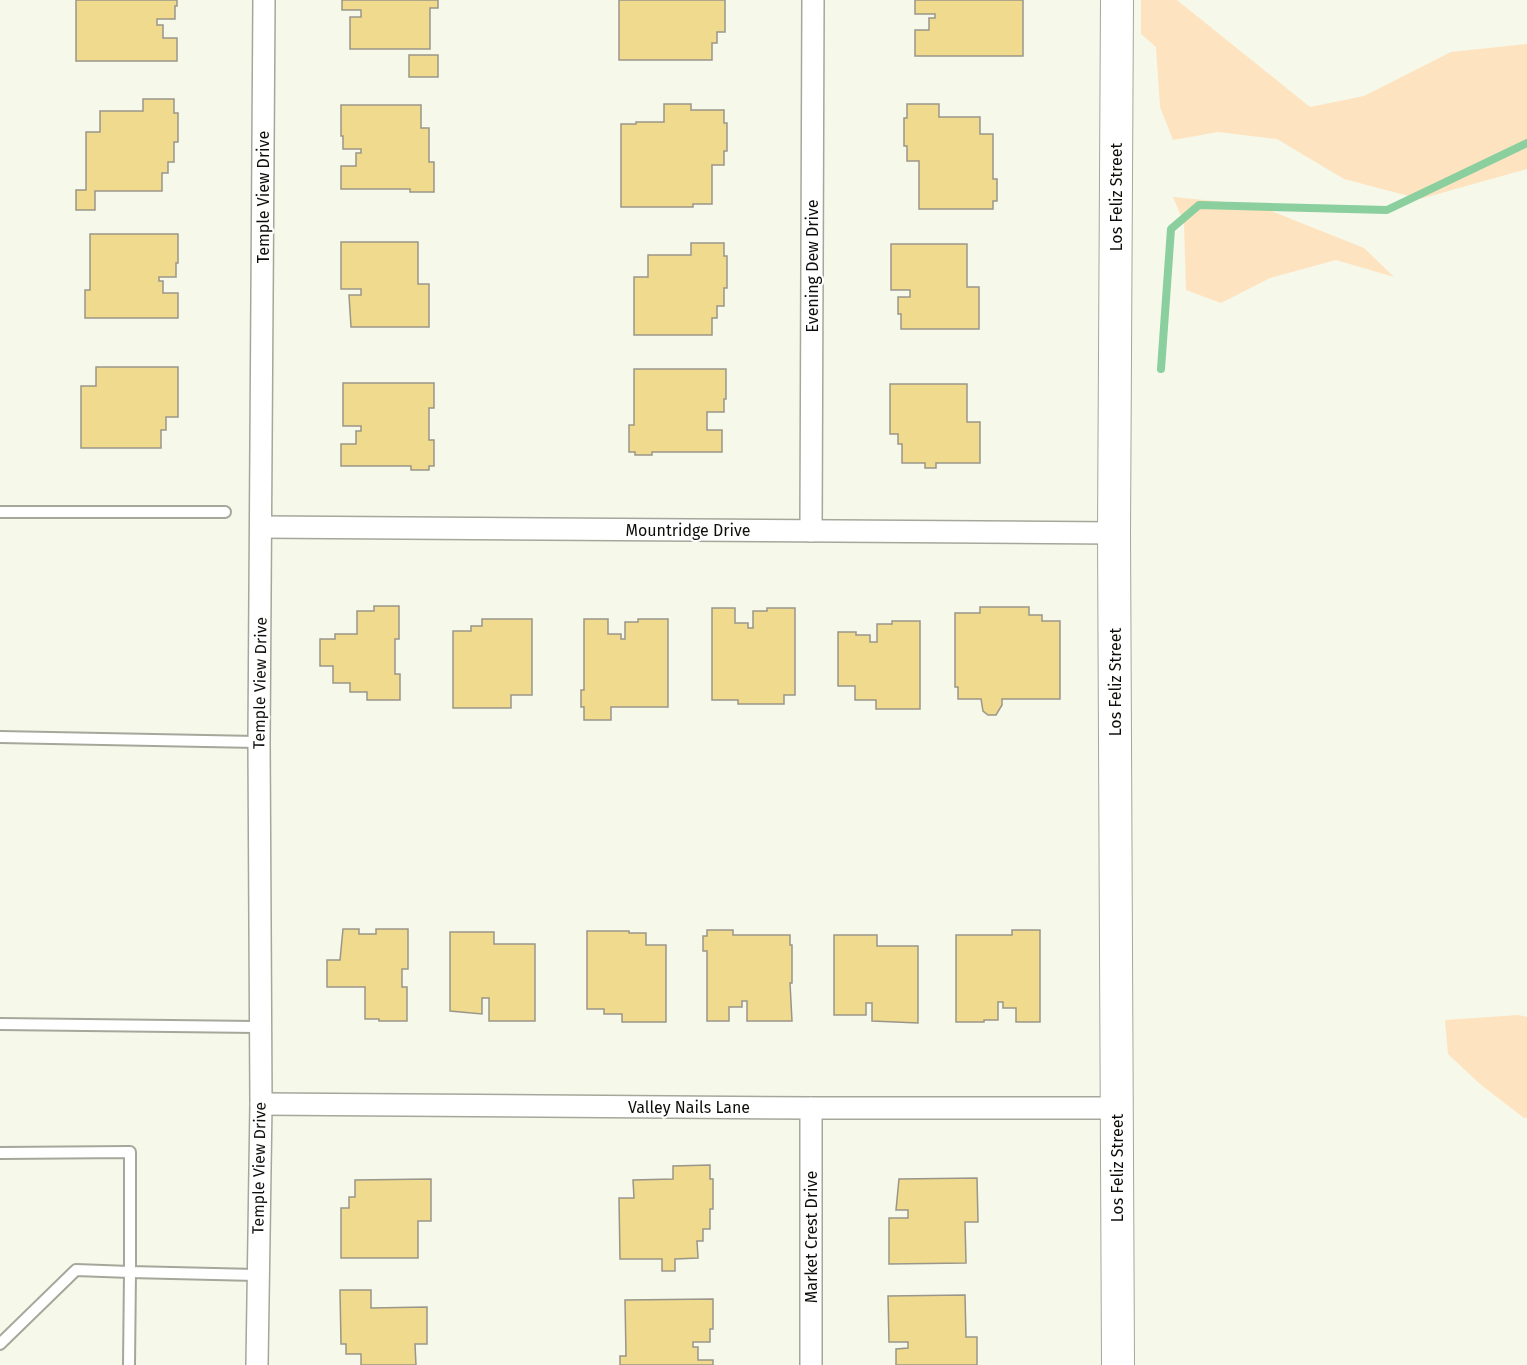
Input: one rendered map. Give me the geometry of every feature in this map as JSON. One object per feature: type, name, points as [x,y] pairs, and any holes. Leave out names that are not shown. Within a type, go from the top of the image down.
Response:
[{"type":"street","name":"Temple View Drive","points":[[257,1365],[261,1104],[259,742],[264,0]]},
{"type":"street","name":"Evening Dew Drive","points":[[811,531],[813,0]]},
{"type":"street","name":"Los Feliz Street","points":[[1117,0],[1114,533],[1118,1365]]},
{"type":"street","name":"Mountridge Drive","points":[[261,527],[1114,533]]},
{"type":"street","name":"Valley Nails Lane","points":[[261,1104],[1117,1108]]},
{"type":"street","name":"Market Crest Drive","points":[[811,1108],[811,1365]]},
{"type":"lane","points":[[0,512],[225,512]]},
{"type":"lane","points":[[0,737],[259,742]]},
{"type":"lane","points":[[0,1024],[260,1027]]},
{"type":"lane","points":[[0,1153],[130,1152],[129,1365]]},
{"type":"lane","points":[[0,1344],[75,1270],[257,1275]]},
{"type":"shaded area","points":[[1141,0],[1177,0],[1310,107],[1364,96],[1451,52],[1527,44],[1527,169],[1420,199],[1344,179],[1277,139],[1218,132],[1173,140],[1160,107],[1156,47],[1141,34]]},
{"type":"shaded area","points":[[1173,197],[1256,205],[1364,248],[1394,277],[1336,260],[1270,278],[1221,303],[1186,290],[1184,223]]},
{"type":"shaded area","points":[[1518,1015],[1527,1017],[1527,1118],[1480,1084],[1448,1054],[1445,1020]]},
{"type":"building","points":[[76,0],[177,0],[175,19],[157,19],[157,25],[163,25],[163,38],[177,38],[177,61],[76,61]]},
{"type":"building","points":[[342,0],[438,0],[438,8],[430,8],[430,49],[350,49],[350,17],[361,17],[361,10],[342,10]]},
{"type":"building","points":[[619,0],[725,0],[725,32],[717,32],[717,43],[712,43],[712,60],[619,60]]},
{"type":"building","points":[[915,0],[1023,0],[1023,56],[915,56],[915,30],[929,30],[929,18],[935,18],[935,14],[915,14]]},
{"type":"building","points":[[409,55],[438,55],[438,77],[409,77]]},
{"type":"building","points":[[143,99],[174,99],[174,113],[178,113],[178,142],[174,142],[174,162],[168,162],[168,173],[162,173],[162,191],[95,191],[95,210],[76,210],[76,190],[86,190],[86,132],[100,132],[100,111],[143,111]]},
{"type":"building","points":[[664,104],[691,104],[691,110],[724,110],[724,123],[727,123],[727,151],[724,151],[724,165],[712,165],[712,204],[693,204],[693,207],[621,207],[621,124],[664,122]]},
{"type":"building","points":[[907,104],[939,104],[939,117],[980,117],[980,134],[993,134],[993,179],[997,179],[997,201],[993,201],[993,209],[919,209],[919,161],[907,161],[907,146],[904,146],[904,118],[907,118]]},
{"type":"building","points":[[341,105],[421,105],[421,128],[429,128],[429,162],[434,162],[434,192],[410,192],[410,189],[341,189],[341,166],[356,166],[356,153],[361,153],[361,149],[343,149]]},
{"type":"building","points":[[90,234],[178,234],[176,277],[159,277],[159,281],[163,281],[163,293],[178,293],[178,318],[85,318],[85,290],[90,290]]},
{"type":"building","points":[[341,242],[418,242],[418,284],[429,284],[429,327],[351,327],[349,295],[361,295],[361,289],[341,289]]},
{"type":"building","points":[[691,243],[724,243],[724,256],[727,256],[727,288],[724,288],[724,306],[717,306],[717,318],[712,318],[712,335],[634,335],[634,277],[648,277],[648,255],[691,255]]},
{"type":"building","points":[[891,244],[967,244],[967,287],[979,287],[979,329],[901,329],[898,297],[910,297],[910,290],[891,290]]},
{"type":"building","points":[[96,367],[178,367],[178,417],[166,417],[166,430],[161,430],[161,448],[81,448],[81,386],[96,386]]},
{"type":"building","points":[[634,369],[726,369],[724,412],[707,412],[707,430],[722,430],[722,452],[652,452],[652,455],[635,455],[635,452],[629,452],[629,425],[634,425]]},
{"type":"building","points":[[343,383],[434,383],[434,408],[429,408],[429,440],[434,440],[434,466],[429,466],[429,470],[411,470],[411,466],[341,466],[341,444],[356,444],[356,431],[361,431],[361,426],[343,426]]},
{"type":"building","points":[[890,384],[967,384],[967,422],[980,422],[980,463],[936,463],[936,468],[925,468],[925,463],[902,463],[902,444],[898,444],[898,434],[890,434]]},
{"type":"building","points":[[374,606],[399,606],[399,639],[395,639],[395,674],[400,674],[400,700],[367,700],[367,692],[350,692],[350,683],[333,683],[333,666],[320,666],[320,639],[335,639],[335,634],[357,634],[357,611],[374,611]]},
{"type":"building","points":[[980,607],[1029,607],[1029,615],[1042,615],[1042,621],[1060,621],[1060,699],[1002,699],[1002,705],[996,715],[988,715],[983,711],[981,699],[958,699],[958,687],[955,687],[955,613],[980,613]]},
{"type":"building","points":[[712,608],[735,608],[735,623],[748,623],[748,628],[753,628],[753,611],[767,611],[767,608],[795,608],[795,695],[784,695],[784,704],[738,704],[738,700],[712,700]]},
{"type":"building","points":[[482,619],[532,619],[532,695],[511,695],[511,708],[453,708],[453,631],[471,631],[471,626],[482,626]]},
{"type":"building","points":[[584,619],[608,619],[608,634],[621,634],[621,639],[625,639],[625,622],[638,622],[638,619],[668,619],[668,707],[611,707],[611,720],[584,720],[581,690],[584,690]]},
{"type":"building","points":[[892,621],[920,621],[920,709],[876,709],[876,700],[855,700],[855,686],[838,686],[838,632],[870,635],[870,642],[877,642],[877,624],[892,624]]},
{"type":"building","points":[[343,929],[359,929],[359,934],[376,934],[376,929],[408,929],[408,969],[402,969],[402,987],[407,987],[407,1021],[365,1019],[365,987],[327,987],[327,960],[340,960]]},
{"type":"building","points":[[707,930],[733,930],[733,935],[790,935],[792,1021],[747,1021],[747,1001],[742,1001],[742,1007],[729,1007],[729,1021],[707,1021],[707,951],[703,951],[703,936],[707,936]]},
{"type":"building","points":[[1012,930],[1040,930],[1040,1022],[1016,1022],[1016,1008],[1003,1008],[1003,1002],[998,1002],[998,1020],[956,1022],[956,935],[1012,935]]},
{"type":"building","points":[[587,931],[646,933],[646,945],[666,945],[666,1022],[622,1022],[622,1014],[604,1014],[604,1009],[587,1009]]},
{"type":"building","points":[[450,932],[494,932],[494,944],[535,944],[535,1021],[489,1021],[489,998],[482,998],[482,1014],[450,1011]]},
{"type":"building","points":[[834,935],[877,935],[877,946],[918,946],[918,1023],[872,1021],[872,1003],[866,1003],[866,1015],[834,1015]]},
{"type":"building","points":[[710,1165],[710,1179],[713,1179],[713,1209],[710,1209],[710,1229],[703,1229],[703,1241],[697,1241],[698,1258],[675,1259],[675,1271],[662,1271],[662,1259],[620,1259],[619,1198],[634,1198],[633,1180],[673,1179],[673,1166]]},
{"type":"building","points":[[977,1178],[978,1222],[965,1222],[966,1263],[889,1264],[889,1218],[908,1218],[908,1210],[896,1210],[899,1179]]},
{"type":"building","points":[[431,1179],[431,1221],[418,1221],[418,1258],[341,1258],[341,1208],[349,1208],[349,1197],[355,1197],[355,1180]]},
{"type":"building","points":[[340,1290],[371,1290],[371,1308],[427,1307],[427,1344],[415,1344],[416,1365],[361,1365],[361,1354],[346,1354],[346,1344],[341,1344]]},
{"type":"building","points":[[965,1295],[966,1337],[977,1337],[977,1365],[896,1365],[896,1349],[908,1348],[908,1342],[889,1342],[888,1296]]},
{"type":"building","points":[[713,1299],[713,1329],[710,1329],[710,1342],[693,1342],[693,1347],[698,1347],[698,1360],[713,1360],[713,1365],[620,1365],[620,1356],[626,1356],[625,1300]]},
{"type":"waterway","points":[[1161,369],[1171,229],[1199,205],[1387,210],[1527,143]]}]
